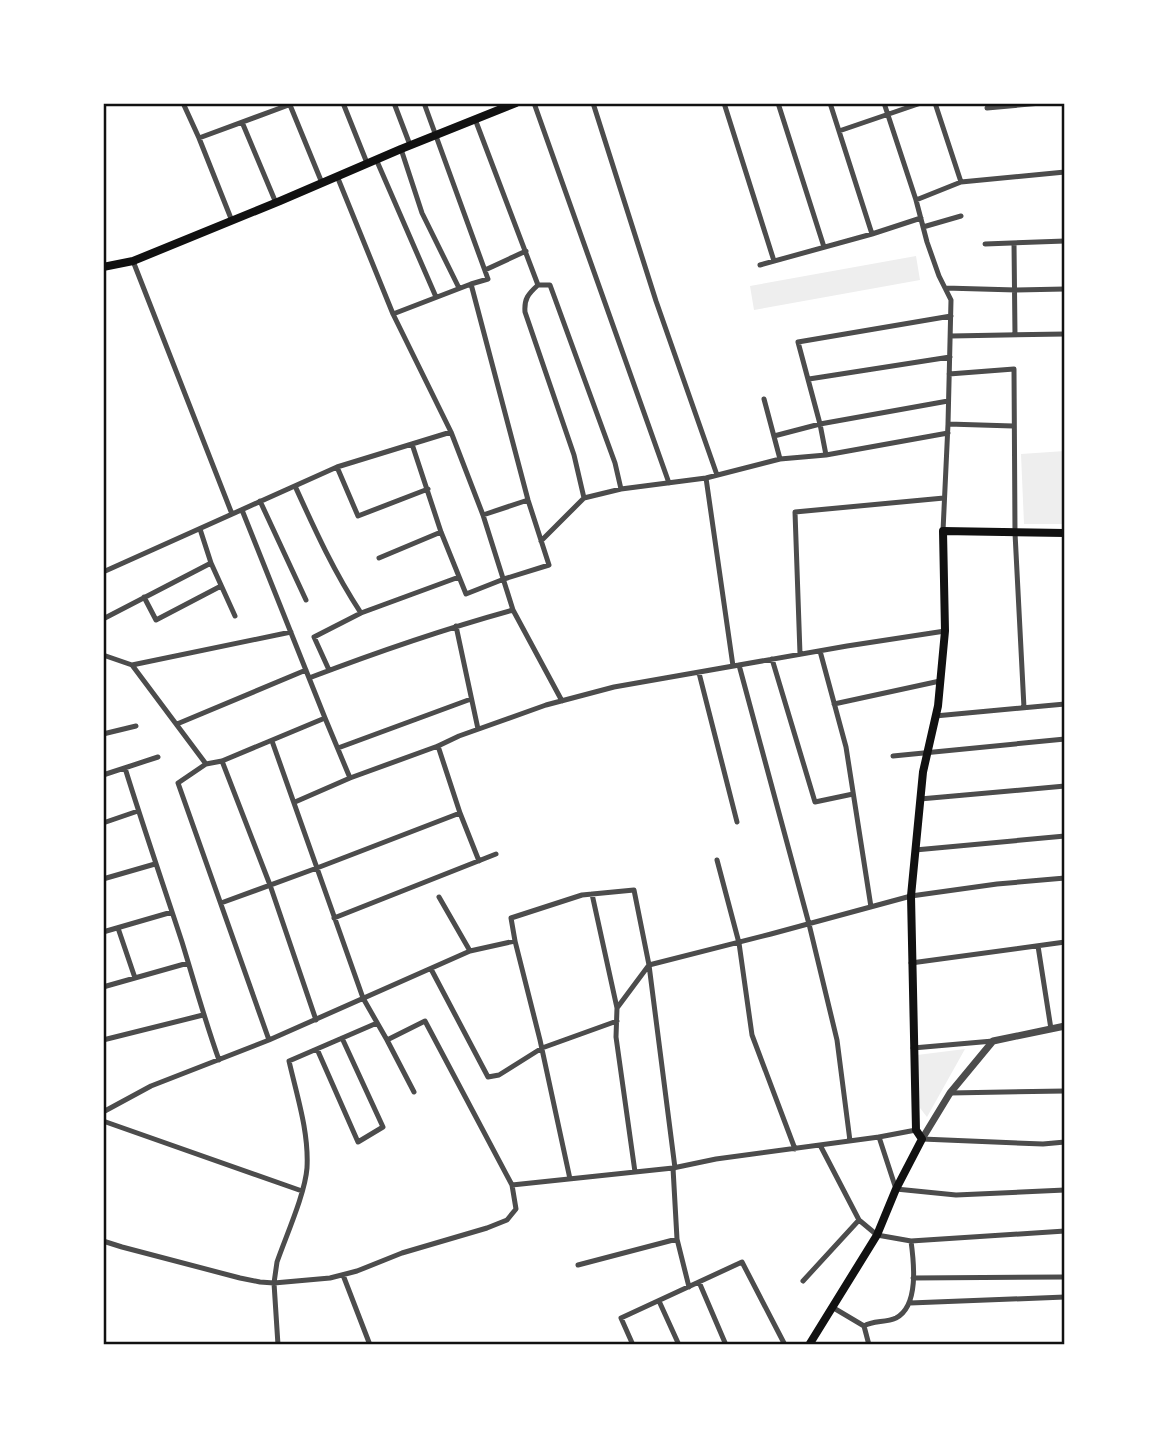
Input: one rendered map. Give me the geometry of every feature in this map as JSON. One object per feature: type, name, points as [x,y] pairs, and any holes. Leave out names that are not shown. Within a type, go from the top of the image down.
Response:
[{"type":"main road","points":[[103,267],[133,261],[475,119],[498,107],[516,103]]},
{"type":"main road","points":[[809,1345],[877,1235],[896,1189],[922,1139],[916,1130],[911,896],[923,772],[935,716],[945,631],[943,531],[1065,533]]},
{"type":"street","points":[[183,103],[232,221]]},
{"type":"street","points":[[344,103],[367,163]]},
{"type":"street","points":[[394,103],[410,145]]},
{"type":"street","points":[[393,314],[488,279],[424,103]]},
{"type":"street","points":[[534,103],[669,484]]},
{"type":"street","points":[[593,103],[656,301],[717,475]]},
{"type":"street","points":[[724,103],[774,261]]},
{"type":"street","points":[[778,103],[824,247]]},
{"type":"street","points":[[830,103],[872,234]]},
{"type":"street","points":[[884,103],[931,253],[951,300],[943,531]]},
{"type":"street","points":[[839,131],[921,103]]},
{"type":"street","points":[[935,103],[961,182]]},
{"type":"street","points":[[987,108],[1041,103]]},
{"type":"street","points":[[199,138],[292,104],[322,183]]},
{"type":"street","points":[[475,119],[538,285]]},
{"type":"street","points":[[242,122],[276,202]]},
{"type":"street","points":[[401,149],[422,213],[459,288]]},
{"type":"street","points":[[376,159],[436,297]]},
{"type":"street","points":[[916,200],[961,182],[1065,172]]},
{"type":"street","points":[[337,176],[393,314],[451,432],[483,515],[513,610],[562,701]]},
{"type":"street","points":[[923,227],[961,216]]},
{"type":"street","points":[[760,265],[921,218]]},
{"type":"street","points":[[985,244],[1065,242]]},
{"type":"street","points":[[1014,243],[1015,335]]},
{"type":"street","points":[[485,270],[526,251]]},
{"type":"street","points":[[133,261],[232,514]]},
{"type":"street","points":[[412,444],[441,532],[466,594],[549,565],[528,500],[471,284]]},
{"type":"street","points":[[584,498],[574,455],[525,312],[524,301],[538,285],[550,285],[615,463],[621,489]]},
{"type":"street","points":[[945,288],[1065,289]]},
{"type":"street","points":[[826,455],[821,424],[799,342],[951,316]]},
{"type":"street","points":[[951,336],[1065,334]]},
{"type":"street","points":[[809,379],[950,357]]},
{"type":"street","points":[[949,374],[1014,369],[1015,533],[1024,708]]},
{"type":"street","points":[[764,399],[780,459]]},
{"type":"street","points":[[774,436],[821,424],[948,401]]},
{"type":"street","points":[[948,424],[1013,426]]},
{"type":"street","points":[[103,572],[337,467],[451,432]]},
{"type":"street","points":[[541,541],[584,498],[621,489],[706,478],[780,459],[826,455],[948,433]]},
{"type":"street","points":[[337,467],[358,516],[428,489]]},
{"type":"street","points":[[706,478],[736,665],[810,924],[837,1040],[850,1141]]},
{"type":"street","points":[[295,486],[325,552],[361,613]]},
{"type":"street","points":[[800,654],[795,512],[944,498]]},
{"type":"street","points":[[483,515],[528,500]]},
{"type":"street","points":[[260,501],[306,600]]},
{"type":"street","points":[[242,510],[350,778]]},
{"type":"street","points":[[200,529],[211,563],[235,616]]},
{"type":"street","points":[[379,558],[441,532]]},
{"type":"street","points":[[103,619],[211,563]]},
{"type":"street","points":[[329,670],[314,637],[361,613],[459,577]]},
{"type":"street","points":[[144,597],[156,620],[221,586]]},
{"type":"street","points":[[309,678],[379,651],[513,610]]},
{"type":"street","points":[[456,626],[478,729]]},
{"type":"street","points":[[295,802],[478,729],[614,687],[945,631]]},
{"type":"street","points":[[105,659],[132,666],[291,632]]},
{"type":"street","points":[[820,651],[846,747],[871,907]]},
{"type":"street","points":[[772,659],[815,802],[853,794]]},
{"type":"street","points":[[132,666],[206,764]]},
{"type":"street","points":[[177,724],[306,670]]},
{"type":"street","points":[[699,673],[737,822]]},
{"type":"street","points":[[834,704],[940,681]]},
{"type":"street","points":[[338,748],[471,699]]},
{"type":"street","points":[[935,716],[1065,704]]},
{"type":"street","points":[[269,1040],[178,783],[206,764],[222,761],[325,718]]},
{"type":"street","points":[[103,734],[136,726]]},
{"type":"street","points":[[893,756],[1065,739]]},
{"type":"street","points":[[272,741],[363,999],[414,1092]]},
{"type":"street","points":[[438,746],[479,861]]},
{"type":"street","points":[[103,775],[158,757]]},
{"type":"street","points":[[222,761],[270,885],[316,1020]]},
{"type":"street","points":[[125,768],[219,1060]]},
{"type":"street","points":[[920,799],[1065,786]]},
{"type":"street","points":[[103,823],[138,810]]},
{"type":"street","points":[[221,902],[460,813]]},
{"type":"street","points":[[915,850],[1065,836]]},
{"type":"street","points":[[334,918],[496,855]]},
{"type":"street","points":[[717,860],[739,943],[752,1035],[795,1149]]},
{"type":"street","points":[[103,879],[155,864]]},
{"type":"street","points":[[617,1008],[649,965],[911,896],[1065,878]]},
{"type":"street","points":[[570,1179],[511,918],[582,895],[634,890],[649,965],[674,1168],[677,1238],[688,1287]]},
{"type":"street","points":[[592,894],[617,1008],[616,1037],[635,1172]]},
{"type":"street","points":[[439,898],[470,951]]},
{"type":"street","points":[[103,932],[172,912]]},
{"type":"street","points":[[118,928],[135,978]]},
{"type":"street","points":[[103,1112],[152,1086],[269,1040],[470,951],[515,941]]},
{"type":"street","points":[[911,963],[1065,942]]},
{"type":"street","points":[[1038,946],[1051,1029]]},
{"type":"street","points":[[103,986],[188,963]]},
{"type":"street","points":[[431,969],[488,1077],[499,1074],[542,1048],[617,1021]]},
{"type":"street","points":[[103,1040],[203,1015]]},
{"type":"street","points":[[103,1241],[240,1278],[274,1283],[343,1275],[507,1220],[516,1209],[512,1185],[425,1021],[387,1040]]},
{"type":"street","points":[[278,1345],[274,1283],[277,1262],[307,1170],[303,1121],[289,1061],[377,1023]]},
{"type":"street","points":[[913,1048],[993,1041],[1065,1026]]},
{"type":"street","points":[[317,1049],[358,1142],[383,1128],[342,1038]]},
{"type":"street","points":[[993,1041],[950,1093],[922,1139],[1043,1144],[1065,1142]]},
{"type":"street","points":[[950,1093],[1065,1091]]},
{"type":"street","points":[[103,1121],[302,1191]]},
{"type":"street","points":[[512,1185],[674,1168],[716,1159],[879,1138],[916,1130]]},
{"type":"street","points":[[879,1138],[896,1189],[956,1195],[1065,1190]]},
{"type":"street","points":[[820,1145],[859,1220],[877,1235],[911,1241],[1065,1231]]},
{"type":"street","points":[[803,1281],[859,1220]]},
{"type":"street","points":[[578,1265],[677,1238]]},
{"type":"street","points":[[864,1326],[897,1317],[910,1303],[913,1278],[911,1241]]},
{"type":"street","points":[[633,1345],[621,1318],[742,1262],[785,1345]]},
{"type":"street","points":[[343,1275],[370,1345]]},
{"type":"street","points":[[913,1278],[1065,1277]]},
{"type":"street","points":[[699,1282],[726,1345]]},
{"type":"street","points":[[910,1303],[1065,1297]]},
{"type":"street","points":[[659,1300],[679,1345]]},
{"type":"street","points":[[832,1307],[864,1326],[869,1345]]},
{"type":"shaded area","points":[[916,256],[920,280],[754,310],[750,286]]},
{"type":"shaded area","points":[[1065,451],[1065,524],[1024,524],[1021,454]]},
{"type":"shaded area","points":[[965,1049],[927,1117],[920,1108],[917,1055]]}]
